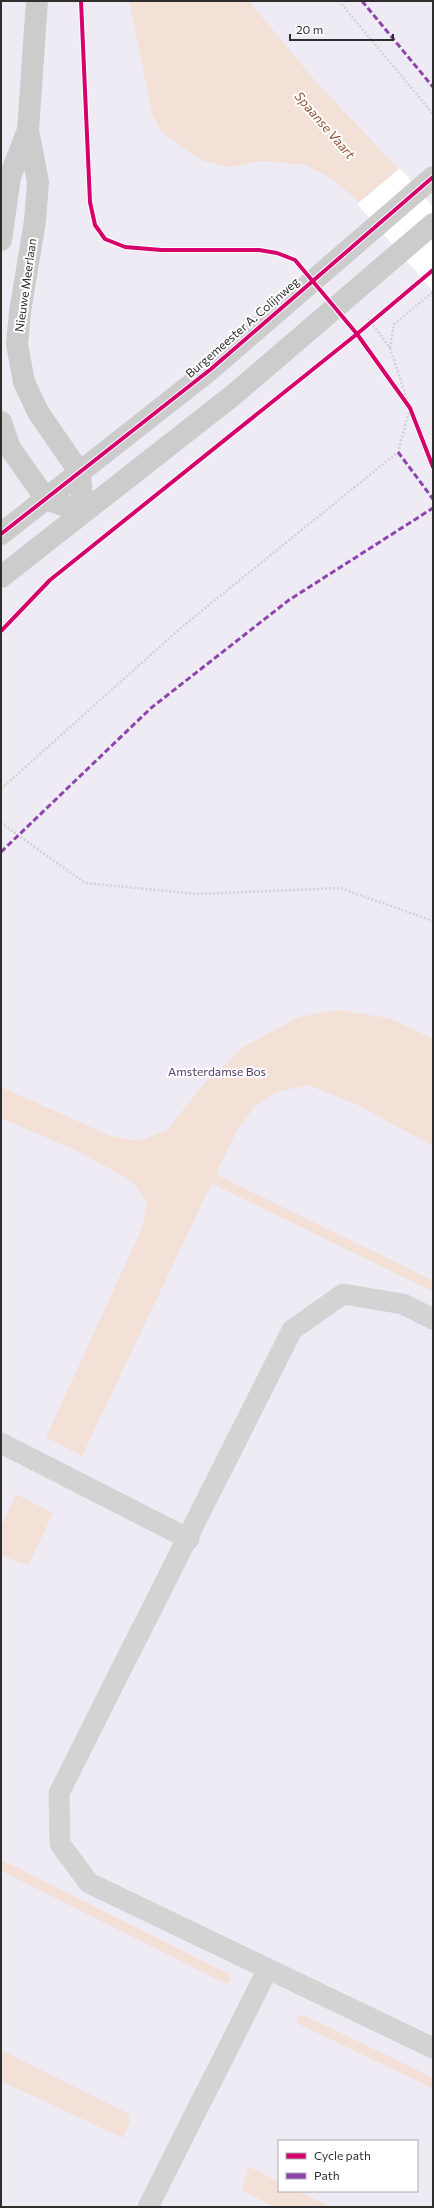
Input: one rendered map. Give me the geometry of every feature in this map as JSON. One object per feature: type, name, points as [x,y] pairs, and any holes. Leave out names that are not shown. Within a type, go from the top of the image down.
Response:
[{"type":"street","name":"Nieuwe Meerlaan","points":[[37,1],[28,130],[38,182],[35,221],[20,312],[17,344],[24,382],[38,412],[80,473]]},
{"type":"street","name":"Nieuwe Meerlaan","points":[[1,240],[10,177],[28,130]]},
{"type":"street","name":"Burgemeester A. Colijnweg","points":[[80,473],[211,369],[343,253],[433,177]]},
{"type":"street","points":[[1,577],[232,396],[433,224]]},
{"type":"street","points":[[1,422],[10,448],[46,499],[83,512]]},
{"type":"street","points":[[1,534],[80,473]]},
{"type":"street","points":[[80,473],[83,512]]},
{"type":"lane","points":[[433,1319],[403,1304],[343,1294],[292,1330],[189,1539],[59,1793],[60,1844],[89,1883],[433,2048]]},
{"type":"lane","points":[[1,1443],[189,1539]]},
{"type":"lane","points":[[148,2207],[268,1969]]},
{"type":"path","points":[[339,1],[433,114]]},
{"type":"path","points":[[413,415],[390,348],[394,324],[433,292]]},
{"type":"path","points":[[366,326],[377,317]]},
{"type":"path","points":[[1,790],[183,626],[398,452],[410,408],[397,389]]},
{"type":"path","points":[[1,823],[85,883],[198,894],[340,888],[433,921]]},
{"type":"green space","name":"Amsterdamse Bos","points":[[1,1],[433,1],[433,2207],[1,2207]]},
{"type":"water","name":"Spaanse Vaart","points":[[129,1],[249,1],[317,83],[396,166],[433,210],[433,289],[356,200],[334,180],[306,165],[263,161],[230,167],[202,161],[163,133],[153,117]]},
{"type":"water","points":[[338,1010],[389,1018],[433,1039],[433,1146],[358,1105],[308,1085],[277,1092],[256,1105],[237,1130],[82,1456],[46,1437],[142,1228],[147,1203],[135,1184],[114,1171],[73,1149],[1,1118],[1,1087],[111,1136],[139,1141],[167,1130],[204,1084],[243,1047],[299,1017]]},
{"type":"water","points":[[16,1494],[53,1513],[28,1566],[1,1555],[1,1528]]},
{"type":"water","points":[[1,2050],[129,2114],[130,2123],[123,2138],[1,2081]]},
{"type":"water","points":[[248,2166],[278,2181],[278,2192],[300,2192],[331,2207],[274,2207],[242,2190]]},
{"type":"pier","points":[[400,168],[433,207],[433,291],[357,204]]},
{"type":"waterway","points":[[214,1179],[433,1286]]},
{"type":"waterway","points":[[1,1865],[225,1978]]},
{"type":"waterway","points":[[302,2020],[433,2083]]},
{"type":"marked path","points":[[362,1],[433,87]]},
{"type":"marked path","points":[[398,452],[433,499]]},
{"type":"marked path","points":[[1,852],[151,708],[289,600],[433,508]]},
{"type":"cycle path","points":[[81,1],[90,202],[95,225],[105,239],[125,247],[161,250],[259,250],[277,253],[295,260],[357,334],[410,408],[433,467]]},
{"type":"cycle path","points":[[1,534],[211,369],[433,177]]},
{"type":"cycle path","points":[[1,631],[50,580],[357,334],[433,270]]}]
